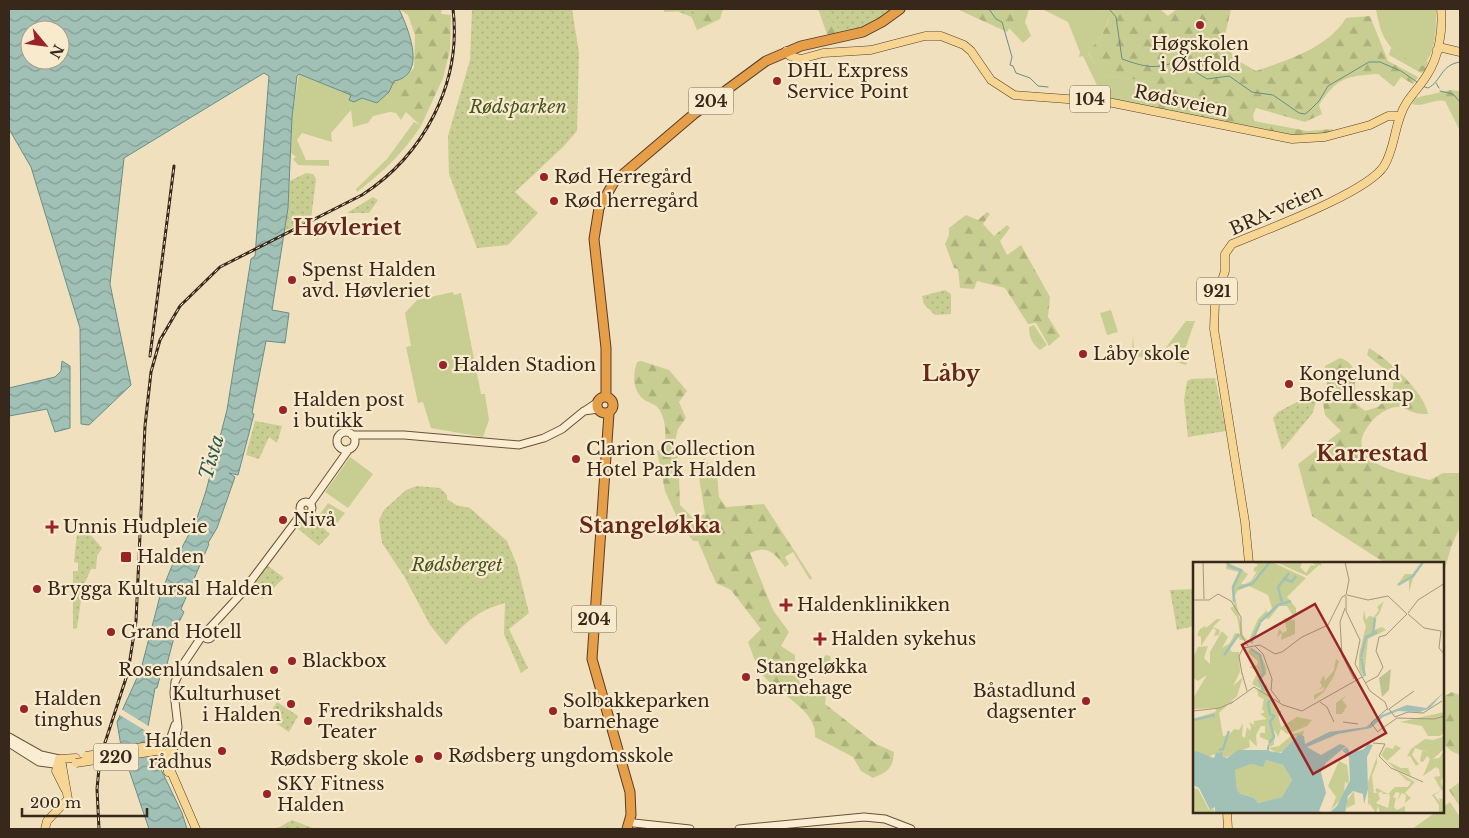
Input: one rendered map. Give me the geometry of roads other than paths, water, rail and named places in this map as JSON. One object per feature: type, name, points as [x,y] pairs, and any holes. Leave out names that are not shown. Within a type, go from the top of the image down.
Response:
[{"type":"highway","name":"204","points":[[629,825],[630,792],[592,658],[609,412],[614,404],[612,400],[600,402],[607,361],[594,239],[599,208],[610,188],[631,166],[729,87],[766,61],[790,49],[863,32],[882,22],[900,9]]},
{"type":"highway","points":[[600,402],[604,413],[609,412]]},
{"type":"main road","name":"BRA-veien","points":[[1249,562],[1245,522],[1214,329],[1215,302],[1225,271],[1225,254],[1232,244],[1338,199],[1374,176],[1387,159],[1400,116],[1431,69],[1437,50],[1441,9]]},
{"type":"main road","name":"Rødsveien","points":[[790,49],[790,56],[799,58],[823,53],[871,50],[925,36],[941,36],[953,39],[971,51],[998,86],[1013,94],[1028,97],[1108,102],[1292,139],[1325,137],[1362,127],[1388,116],[1400,116]]},
{"type":"main road","points":[[1437,50],[1442,53],[1459,52]]},
{"type":"main road","name":"220","points":[[59,763],[155,748],[168,750]]},
{"type":"main road","points":[[168,750],[174,779],[188,806],[195,827]]},
{"type":"main road","points":[[45,828],[49,818],[67,795],[56,774],[59,763]]},
{"type":"main road","points":[[1227,813],[1228,829]]},
{"type":"street","points":[[371,435],[349,447],[338,443],[339,436],[347,432],[352,435],[371,435],[404,435],[519,445],[552,435],[584,411],[600,402]]},
{"type":"street","points":[[168,750],[177,720],[174,686],[184,662],[251,582],[302,513],[310,512],[310,504],[341,462],[349,447],[352,435]]},
{"type":"street","points":[[9,737],[59,763]]},
{"type":"street","points":[[9,743],[40,762],[59,763]]},
{"type":"street","points":[[739,829],[864,817],[885,819],[911,829]]},
{"type":"street","points":[[629,825],[635,819],[646,823],[690,829]]},
{"type":"water","points":[[9,9],[399,9],[407,27],[413,50],[413,61],[410,70],[404,77],[394,81],[389,92],[377,103],[362,98],[354,102],[349,100],[351,95],[299,74],[297,76],[292,117],[288,208],[272,310],[289,313],[285,343],[266,341],[252,413],[254,414],[238,475],[229,473],[235,477],[217,528],[208,543],[181,609],[184,612],[177,626],[167,664],[163,665],[157,688],[155,688],[147,732],[154,755],[182,813],[187,829],[149,829],[121,746],[117,722],[141,669],[160,596],[171,568],[196,521],[206,491],[227,410],[251,259],[255,256],[269,76],[264,73],[124,158],[110,284],[131,385],[89,425],[81,424],[80,328],[31,167],[9,129]]},
{"type":"water","points":[[62,361],[70,366],[70,428],[55,432],[47,409],[9,416],[9,388],[55,377],[61,371]]},
{"type":"waterway","points":[[989,9],[996,19],[1002,22],[1012,57],[1010,65],[1013,66],[1016,73],[1030,78],[1038,86],[1048,87]]},
{"type":"waterway","points":[[1109,9],[1116,17],[1122,59],[1150,66],[1163,66],[1178,61],[1207,79],[1229,76],[1252,92],[1273,95],[1299,113],[1305,114],[1310,110],[1319,101],[1328,86],[1369,62],[1380,62],[1401,71],[1417,82]]},
{"type":"waterway","points":[[1422,86],[1428,88],[1433,85],[1449,66],[1460,62]]},
{"type":"waterway","points":[[1436,83],[1439,88]]},
{"type":"waterway","points":[[1440,91],[1453,94],[1460,102]]},
{"type":"railway","points":[[99,829],[97,789],[100,758],[128,672],[136,621],[145,426],[151,372],[160,340],[180,306],[220,267],[362,195],[384,179],[404,159],[434,115],[445,90],[451,64],[454,37],[453,9]]},
{"type":"railway","points":[[150,356],[174,166]]},
{"type":"place","name":"Høgskolen i Østfold","points":[[1200,25]]},
{"type":"place","name":"DHL Express Service Point","points":[[777,81]]},
{"type":"place","name":"Rød Herregård","points":[[544,177]]},
{"type":"place","name":"Rød herregård","points":[[554,201]]},
{"type":"place","name":"Spenst Halden avd. Høvleriet","points":[[292,280]]},
{"type":"place","name":"Låby skole","points":[[1083,354]]},
{"type":"place","name":"Halden Stadion","points":[[443,365]]},
{"type":"place","name":"Kongelund Bofellesskap","points":[[1289,384]]},
{"type":"place","name":"Halden post i butikk","points":[[283,410]]},
{"type":"place","name":"Clarion Collection Hotel Park Halden","points":[[576,459]]},
{"type":"place","name":"Nivå","points":[[283,520]]},
{"type":"place","name":"Unnis Hudpleie","points":[[52,527]]},
{"type":"place","name":"Halden","points":[[126,557]]},
{"type":"place","name":"Brygga Kultursal Halden","points":[[37,589]]},
{"type":"place","name":"Haldenklinikken","points":[[786,605]]},
{"type":"place","name":"Grand Hotell","points":[[111,632]]},
{"type":"place","name":"Halden sykehus","points":[[820,639]]},
{"type":"place","name":"Blackbox","points":[[292,661]]},
{"type":"place","name":"Rosenlundsalen","points":[[274,670]]},
{"type":"place","name":"Stangeløkka barnehage","points":[[746,677]]},
{"type":"place","name":"Båstadlund dagsenter","points":[[1086,701]]},
{"type":"place","name":"Kulturhuset i Halden","points":[[291,704]]},
{"type":"place","name":"Halden tinghus","points":[[24,709]]},
{"type":"place","name":"Solbakkeparken barnehage","points":[[553,711]]},
{"type":"place","name":"Fredrikshalds Teater","points":[[308,721]]},
{"type":"place","name":"Halden rådhus","points":[[222,751]]},
{"type":"place","name":"Rødsberg ungdomsskole","points":[[438,756]]},
{"type":"place","name":"Rødsberg skole","points":[[419,759]]},
{"type":"place","name":"SKY Fitness Halden","points":[[267,794]]},
{"type":"district","name":"Høvleriet","points":[[347,227]]},
{"type":"district","name":"Låby","points":[[951,373]]},
{"type":"district","name":"Karrestad","points":[[1372,453]]},
{"type":"district","name":"Stangeløkka","points":[[650,525]]},
{"type":"park label","name":"Rødsparken","points":[[518,107]]},
{"type":"park label","name":"Rødsberget","points":[[457,565]]},
{"type":"water label","name":"Tista","points":[[211,457]]}]
